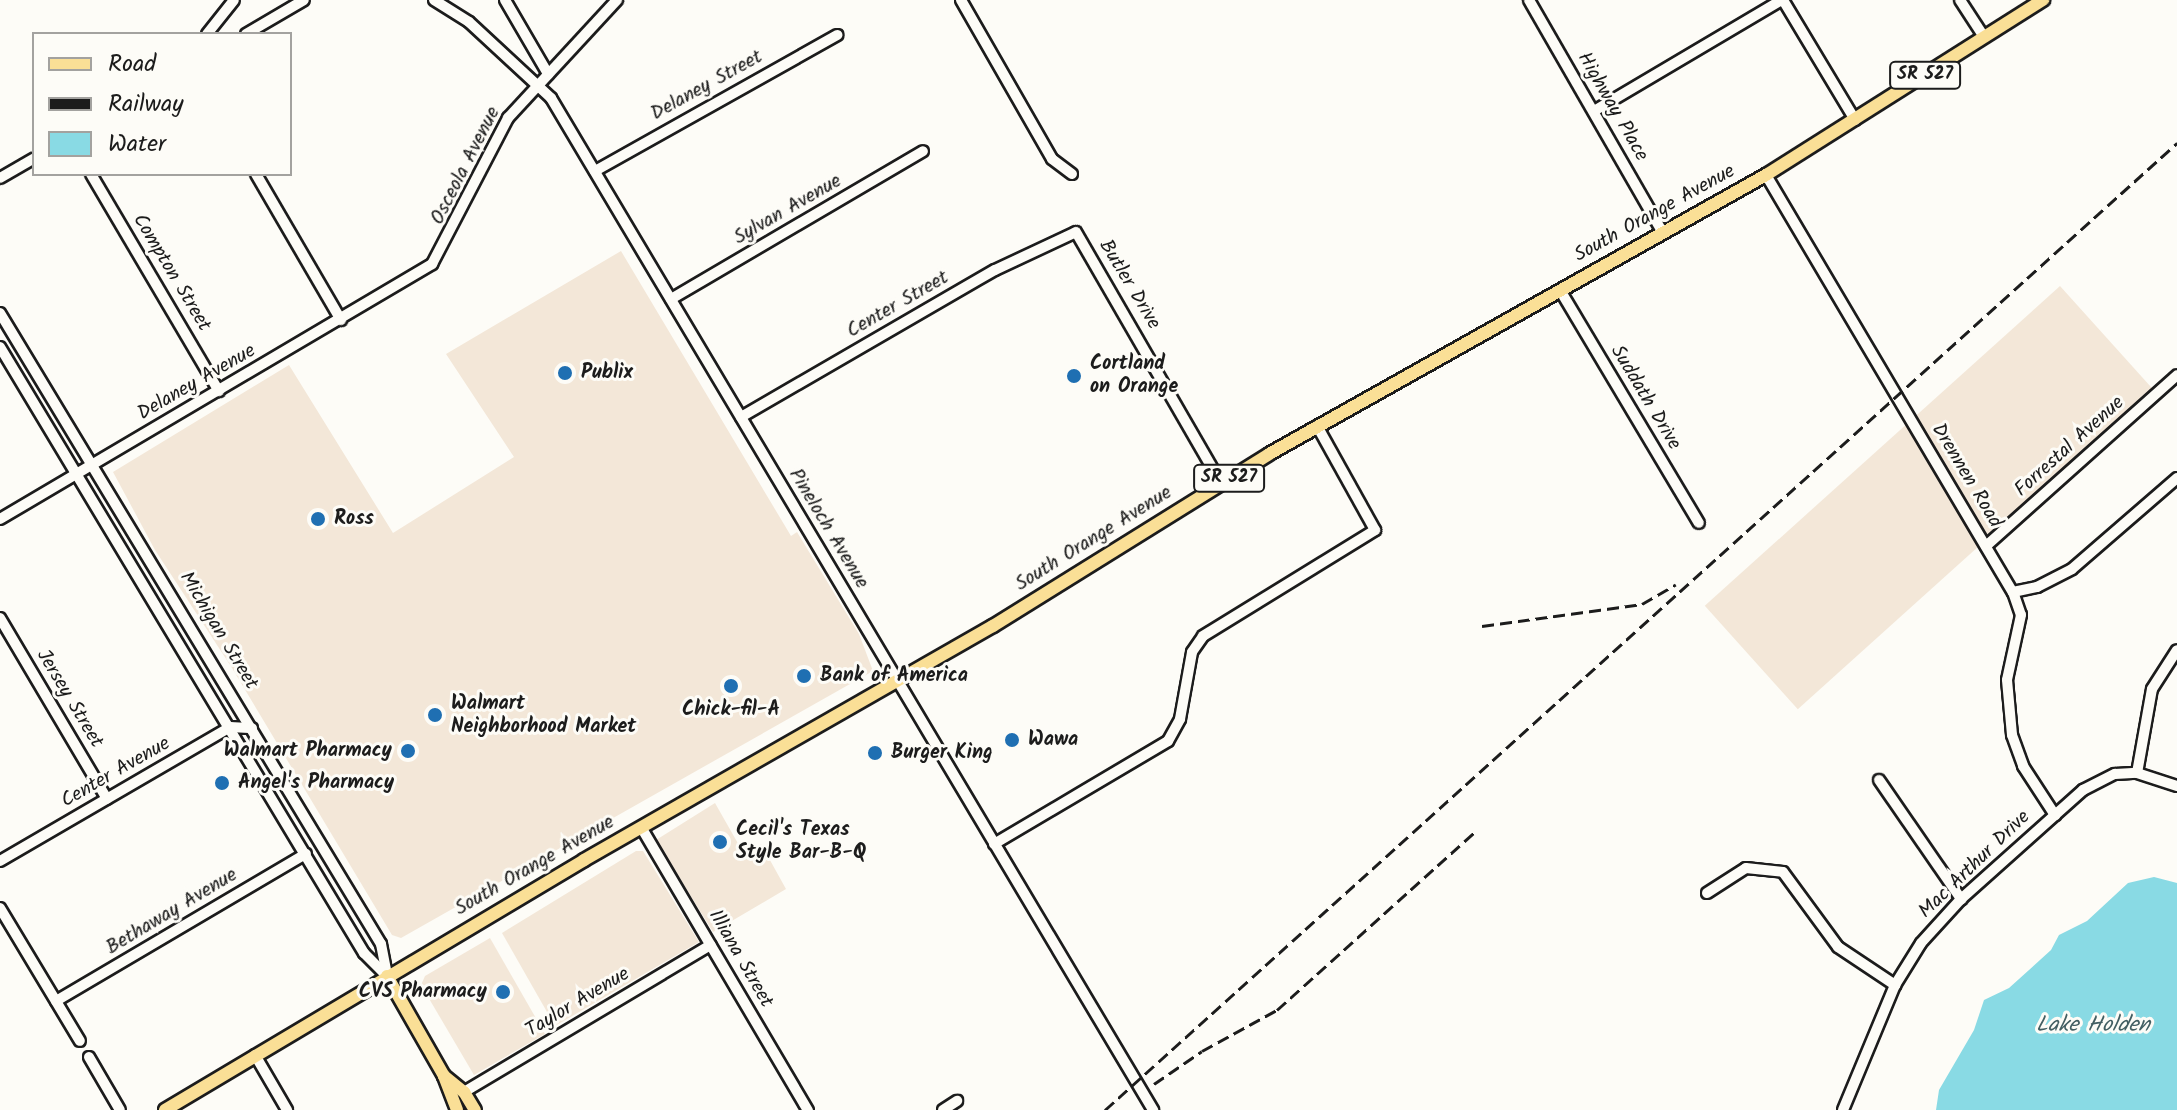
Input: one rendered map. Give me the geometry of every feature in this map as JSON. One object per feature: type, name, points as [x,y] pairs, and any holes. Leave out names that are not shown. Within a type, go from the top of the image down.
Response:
[{"type":"main road","name":"South Orange Avenue","points":[[165,1110],[641,827],[897,681],[1317,426],[1766,175],[2043,0]]},
{"type":"main road","name":"Michigan Street","points":[[387,976],[444,1076],[457,1110]]},
{"type":"main road","name":"Michigan Street","points":[[444,1076],[464,1092],[475,1110]]},
{"type":"street","points":[[209,32],[234,0]]},
{"type":"street","points":[[249,32],[304,0]]},
{"type":"street","name":"Pineloch Avenue","points":[[434,0],[469,22],[551,98],[1153,1110]]},
{"type":"street","points":[[505,0],[548,74]]},
{"type":"street","name":"Osceola Avenue","points":[[412,278],[440,254],[500,131],[617,0]]},
{"type":"street","points":[[961,0],[1052,159],[1072,174]]},
{"type":"street","name":"Highway Place","points":[[1529,0],[1663,233]]},
{"type":"street","points":[[1594,111],[1782,0],[1855,120]]},
{"type":"street","points":[[1960,0],[1984,37]]},
{"type":"street","name":"Delaney Street","points":[[595,171],[837,35]]},
{"type":"street","name":"Sylvan Avenue","points":[[671,299],[923,151]]},
{"type":"street","points":[[0,178],[32,159]]},
{"type":"street","name":"Drennen Road","points":[[1766,175],[2013,592],[2021,615],[2007,680],[2012,735],[2023,766],[2055,815]]},
{"type":"street","name":"Compton Street","points":[[92,176],[219,391]]},
{"type":"street","points":[[257,176],[341,320]]},
{"type":"street","name":"Center Street","points":[[741,417],[995,270],[1076,232]]},
{"type":"street","name":"Butler Drive","points":[[1076,232],[1221,483]]},
{"type":"street","name":"Delaney Avenue","points":[[0,519],[412,278]]},
{"type":"street","name":"Suddath Drive","points":[[1560,290],[1699,523]]},
{"type":"street","name":"Michigan Street","points":[[0,313],[4,324],[95,464],[381,944],[387,976]]},
{"type":"street","name":"Michigan Street","points":[[0,347],[79,473],[364,953],[387,976]]},
{"type":"street","name":"Forrestal Avenue","points":[[1986,546],[2177,375]]},
{"type":"street","points":[[994,844],[1168,741],[1180,719],[1192,652],[1203,636],[1375,530],[1317,426]]},
{"type":"street","points":[[2013,592],[2037,587],[2072,569],[2177,478]]},
{"type":"street","points":[[168,622],[184,613]]},
{"type":"street","name":"Jersey Street","points":[[0,618],[107,799]]},
{"type":"street","points":[[2177,650],[2152,689],[2137,773],[2177,786]]},
{"type":"street","points":[[230,727],[252,728]]},
{"type":"street","name":"Center Avenue","points":[[0,861],[230,727]]},
{"type":"street","name":"Mac Arthur Drive","points":[[1843,1110],[1895,985],[1921,943],[1961,899],[2083,790],[2115,774],[2137,773]]},
{"type":"street","points":[[1879,780],[1961,899]]},
{"type":"street","name":"Illiana Street","points":[[641,827],[808,1110]]},
{"type":"street","name":"Bethaway Avenue","points":[[56,1001],[306,854]]},
{"type":"street","points":[[1707,893],[1746,868],[1783,872],[1838,947],[1895,985]]},
{"type":"street","points":[[0,908],[80,1041]]},
{"type":"street","name":"Taylor Avenue","points":[[464,1092],[711,945]]},
{"type":"street","points":[[255,1055],[287,1110]]},
{"type":"street","points":[[89,1057],[120,1110]]},
{"type":"street","points":[[943,1110],[957,1101]]},
{"type":"shaded area","points":[[621,251],[791,536],[797,532],[859,634],[873,671],[401,938],[392,935],[232,668],[155,550],[113,472],[289,365],[393,533],[514,457],[446,354]]},
{"type":"shaded area","points":[[2060,286],[2153,389],[1798,709],[1705,606]]},
{"type":"shaded area","points":[[715,803],[744,854],[761,844],[786,889],[713,932],[656,840]]},
{"type":"shaded area","points":[[636,851],[643,851],[699,942],[555,1026],[502,933]]},
{"type":"shaded area","points":[[490,938],[545,1034],[474,1075],[421,985],[425,976]]},
{"type":"water","name":"Lake Holden","points":[[2154,877],[2177,883],[2177,1110],[1936,1110],[1939,1090],[1974,1030],[1984,1000],[2009,988],[2051,950],[2059,935],[2087,921],[2128,883]]},
{"type":"railway","points":[[1105,1110],[2177,143]]},
{"type":"railway","points":[[1482,626],[1642,604],[1676,584]]},
{"type":"railway","points":[[1154,1084],[1202,1051],[1277,1010],[1475,832]]},
{"type":"place","name":"Publix","points":[[565,373]]},
{"type":"place","name":"Cortland on Orange","points":[[1074,376]]},
{"type":"place","name":"Ross","points":[[318,519]]},
{"type":"place","name":"Bank of America","points":[[804,676]]},
{"type":"place","name":"Chick-fil-A","points":[[731,686]]},
{"type":"place","name":"Walmart Neighborhood Market","points":[[435,715]]},
{"type":"place","name":"Wawa","points":[[1012,740]]},
{"type":"place","name":"Walmart Pharmacy","points":[[408,751]]},
{"type":"place","name":"Burger King","points":[[875,753]]},
{"type":"place","name":"Angel's Pharmacy","points":[[222,783]]},
{"type":"place","name":"Cecil's Texas Style Bar-B-Q","points":[[720,842]]},
{"type":"place","name":"CVS Pharmacy","points":[[503,992]]}]
